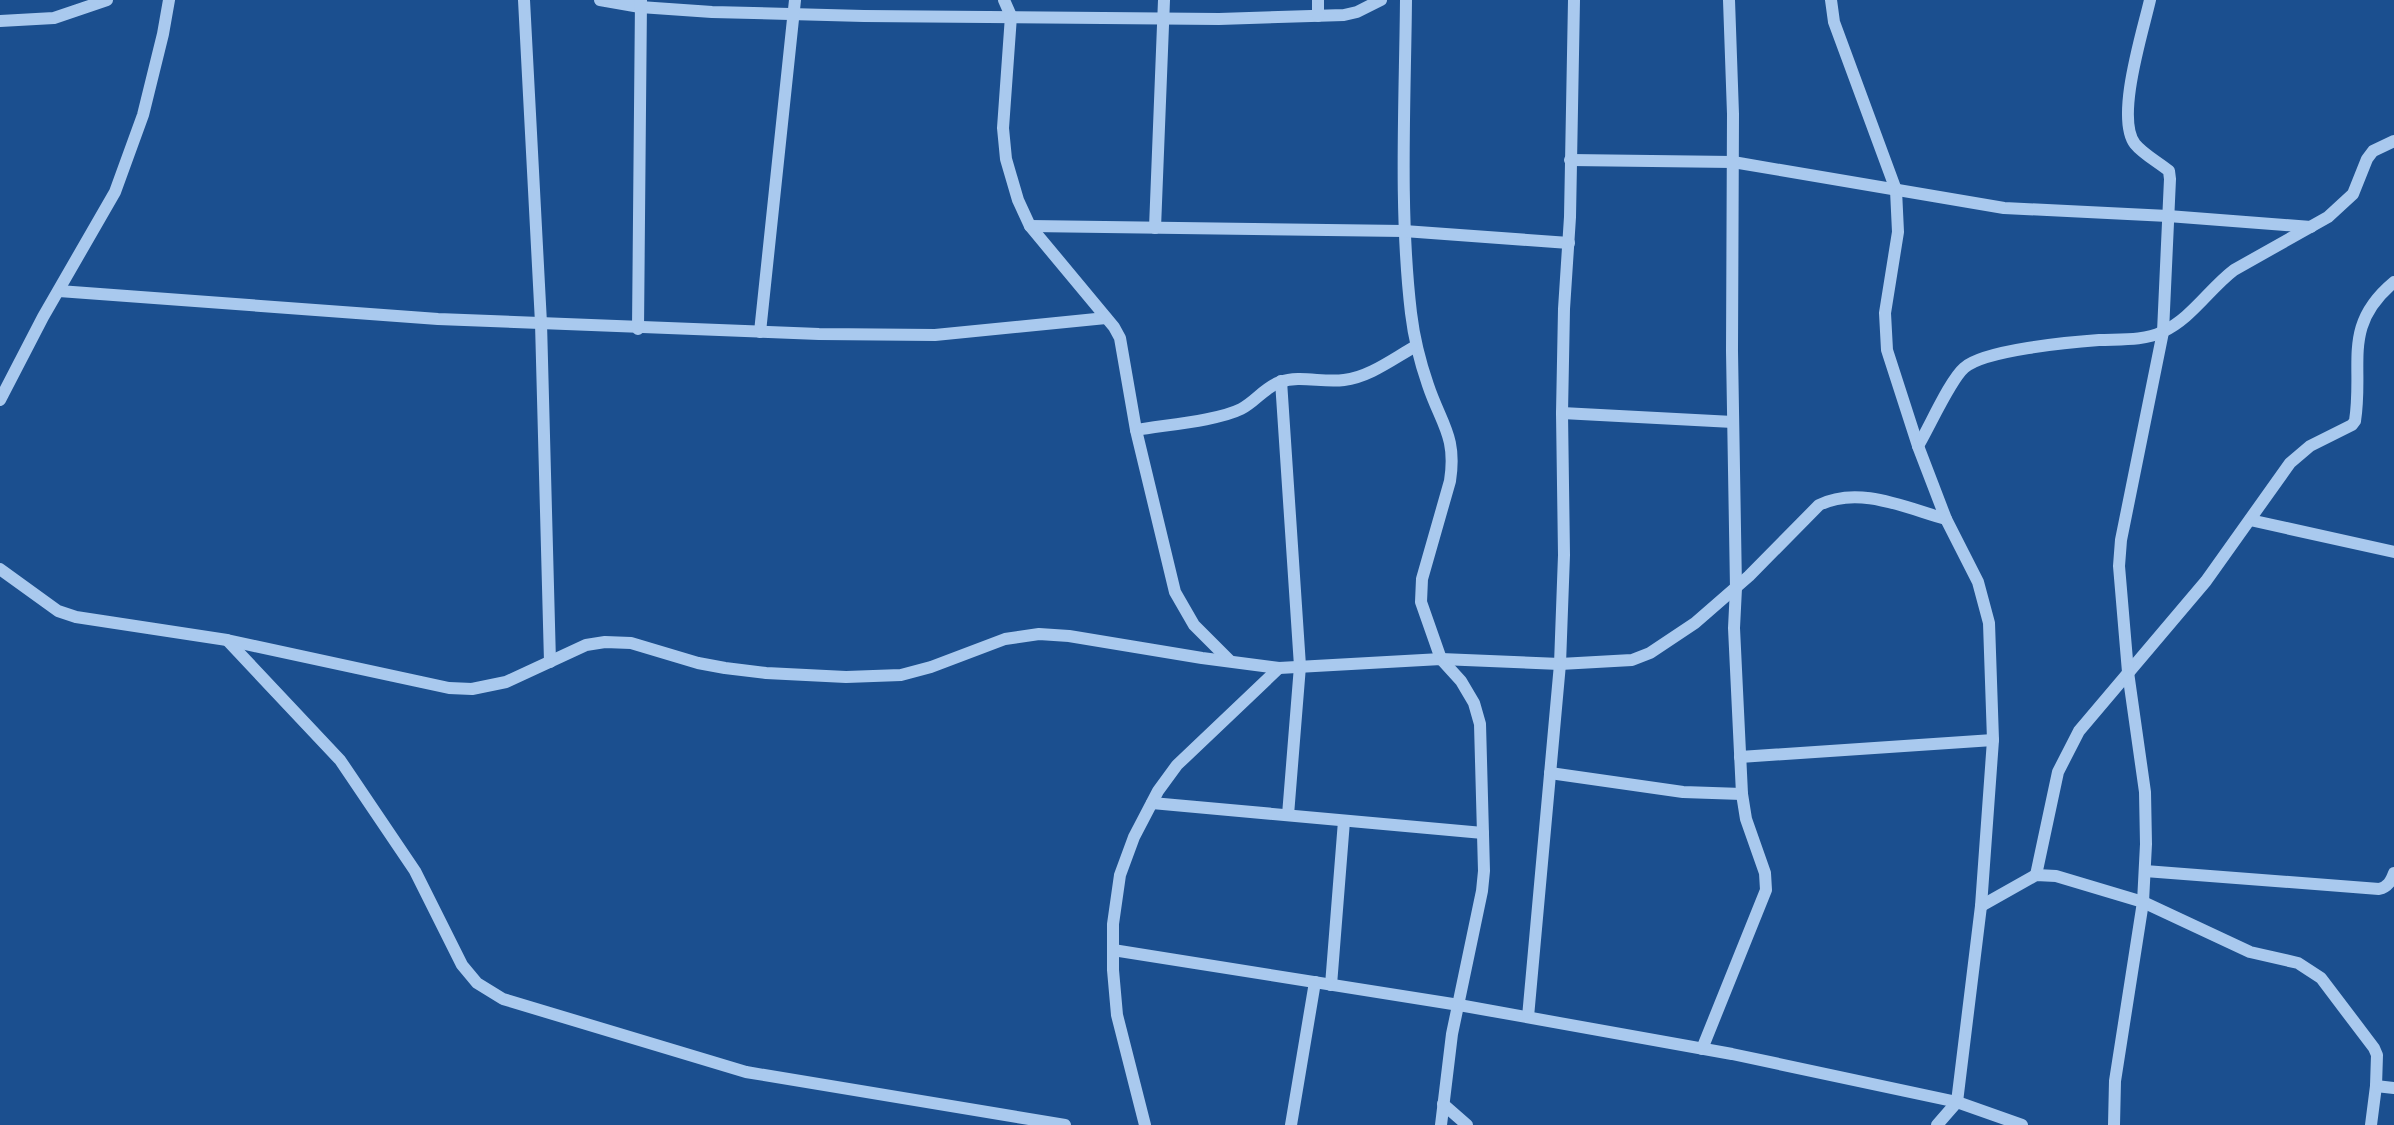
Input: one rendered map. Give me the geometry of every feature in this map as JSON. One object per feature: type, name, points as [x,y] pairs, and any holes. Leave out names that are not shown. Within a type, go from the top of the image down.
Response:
[{"type":"street","points":[[0,21],[54,18],[107,0]]},
{"type":"street","points":[[0,400],[115,192],[143,115],[169,0]]},
{"type":"street","points":[[524,0],[541,323],[550,662]]},
{"type":"street","points":[[600,0],[712,12],[1163,18],[1318,16],[1357,12],[1381,0]]},
{"type":"street","points":[[760,332],[795,0]]},
{"type":"street","points":[[1004,0],[1011,16],[1003,128],[1006,159],[1015,190],[1030,226],[1107,317],[1120,338],[1136,429],[1175,592],[1194,625],[1230,661]]},
{"type":"street","points":[[1155,228],[1164,0]]},
{"type":"street","points":[[1318,0],[1318,16]]},
{"type":"street","points":[[1406,0],[1404,248],[1416,346],[1429,388],[1448,429],[1453,466],[1422,579],[1421,602],[1441,659],[1461,681],[1474,703],[1480,724],[1482,891],[1452,1034],[1441,1125]]},
{"type":"street","points":[[1528,1017],[1560,664],[1564,555],[1564,309],[1569,243],[1574,0]]},
{"type":"street","points":[[1702,1049],[1766,890],[1765,873],[1745,819],[1734,628],[1733,162],[1729,0]]},
{"type":"street","points":[[1830,0],[1839,34],[1896,190],[1898,232],[1885,313],[1887,350],[1918,446],[1946,519],[1978,582],[1985,602],[1992,661],[1993,740],[1981,906],[1957,1101],[1937,1125]]},
{"type":"street","points":[[2114,1125],[2115,1081],[2143,902],[2145,871],[2145,792],[2128,672],[2119,566],[2162,332],[2168,216],[2169,171],[2135,145],[2128,121],[2129,91],[2150,0]]},
{"type":"street","points":[[638,329],[640,3]]},
{"type":"street","points":[[1918,446],[1966,365],[2021,350],[2073,342],[2147,337],[2162,332],[2183,319],[2234,270],[2328,217],[2353,194],[2373,151],[2394,141]]},
{"type":"street","points":[[1570,160],[1733,162],[2023,210],[2168,216],[2311,227]]},
{"type":"street","points":[[1030,226],[1404,231],[1569,243]]},
{"type":"street","points":[[2036,875],[2058,772],[2079,731],[2206,581],[2290,463],[2300,453],[2355,421],[2360,332],[2373,304],[2394,282]]},
{"type":"street","points":[[59,291],[425,318],[638,329],[935,335],[1107,317]]},
{"type":"street","points":[[1136,429],[1228,414],[1252,403],[1272,385],[1281,381],[1342,381],[1354,378],[1416,346]]},
{"type":"street","points":[[1281,381],[1300,666],[1288,816]]},
{"type":"street","points":[[1562,413],[1733,422]]},
{"type":"street","points":[[0,569],[58,611],[76,617],[227,640],[449,688],[472,689],[506,682],[586,645],[606,642],[631,643],[698,663],[766,674],[880,677],[931,667],[1004,639],[1039,634],[1069,636],[1279,667],[1441,659],[1560,664],[1632,660],[1642,657],[1696,623],[1736,588],[1819,505],[1829,500],[1866,497],[1946,519]]},
{"type":"street","points":[[2250,520],[2394,551]]},
{"type":"street","points":[[227,640],[340,760],[415,871],[462,965],[477,983],[503,999],[746,1072],[1065,1125]]},
{"type":"street","points":[[1145,1125],[1117,1015],[1112,950],[1120,875],[1152,803],[1177,765],[1279,667]]},
{"type":"street","points":[[1740,757],[1993,740]]},
{"type":"street","points":[[1550,773],[1683,792],[1742,794]]},
{"type":"street","points":[[1152,803],[1483,833]]},
{"type":"street","points":[[1331,985],[1344,821]]},
{"type":"street","points":[[2145,871],[2379,889],[2385,888],[2391,882],[2394,873]]},
{"type":"street","points":[[1981,906],[2036,875],[2056,876],[2143,902],[2261,956],[2298,963],[2321,978],[2374,1048],[2378,1063],[2371,1125]]},
{"type":"street","points":[[1112,950],[1459,1005],[1702,1049],[1957,1101],[2022,1125]]},
{"type":"street","points":[[1291,1125],[1315,982]]},
{"type":"street","points":[[2376,1086],[2394,1088]]},
{"type":"street","points":[[1443,1104],[1466,1125]]}]
